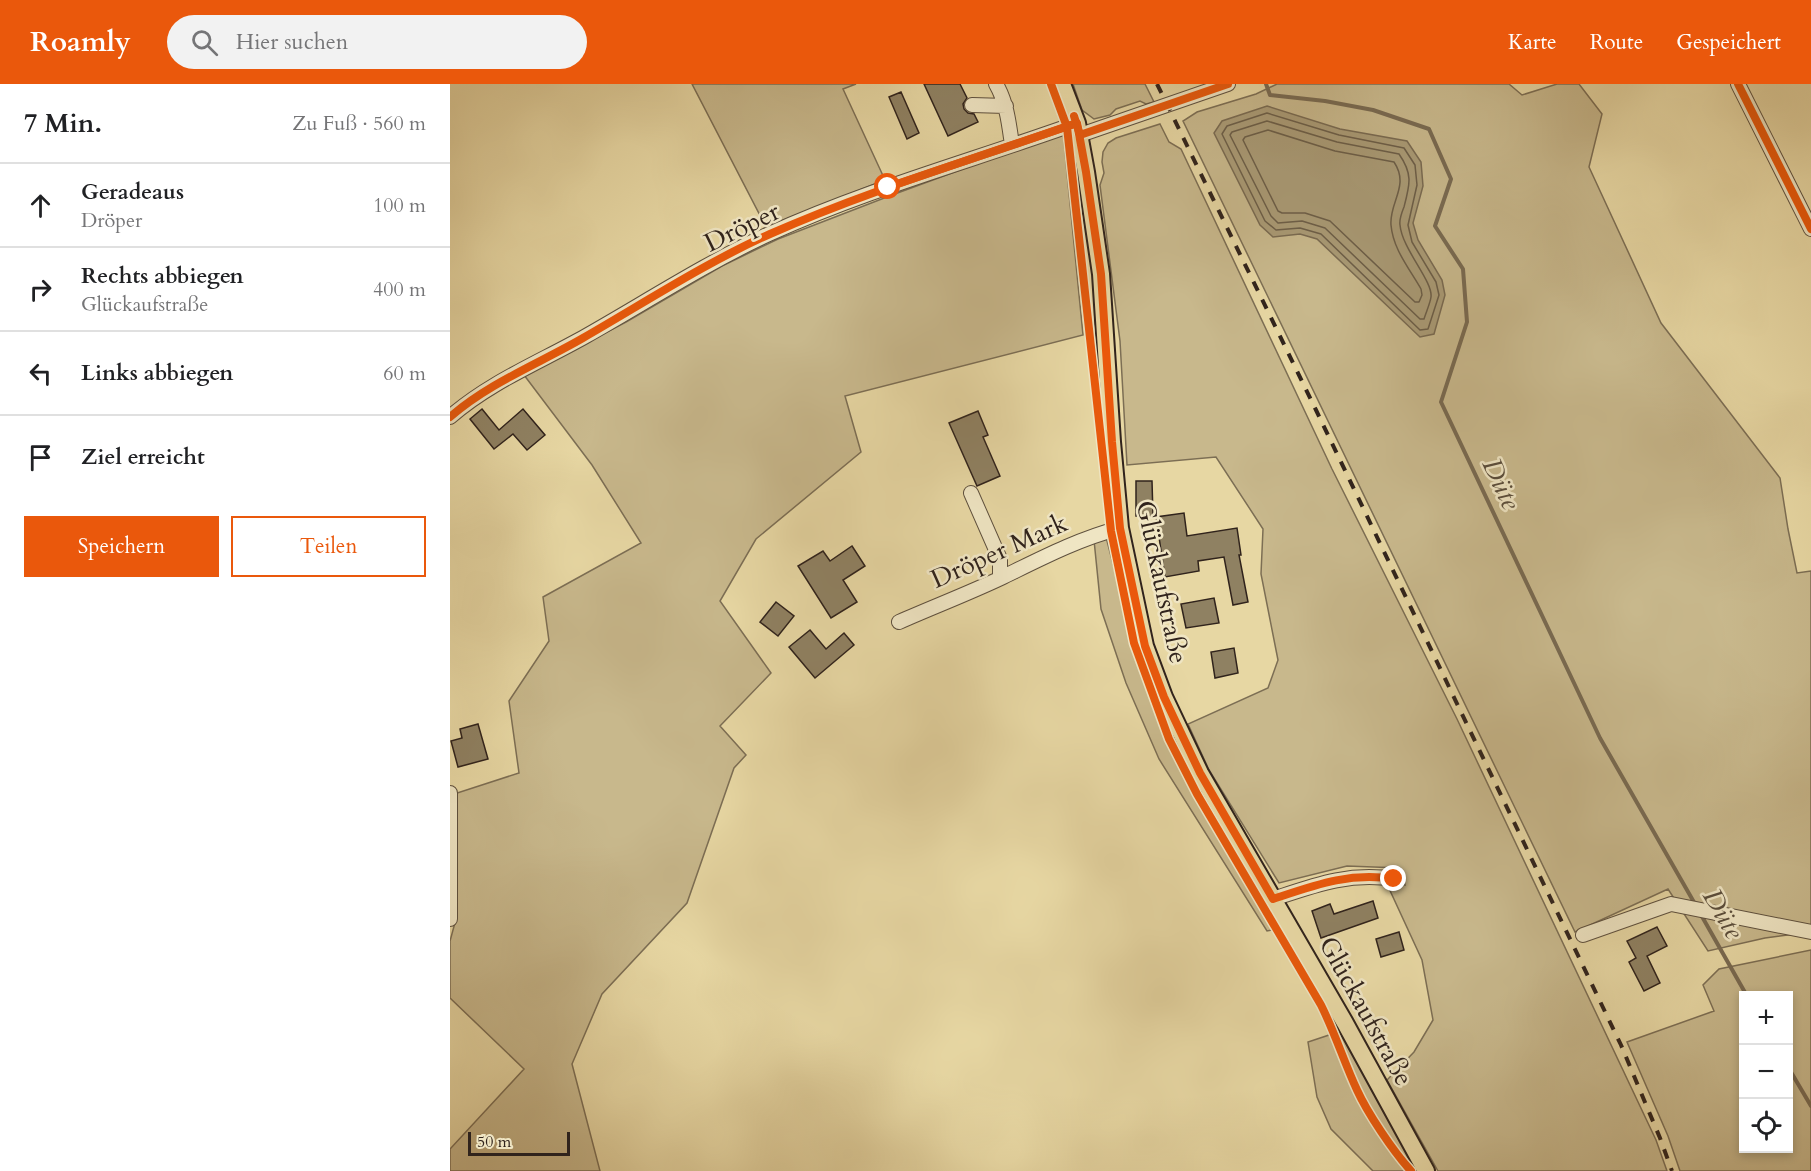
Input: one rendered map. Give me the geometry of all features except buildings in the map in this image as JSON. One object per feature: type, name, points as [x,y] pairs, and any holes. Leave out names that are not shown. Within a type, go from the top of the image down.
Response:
[{"type":"main road","name":"Glückaufstraße","points":[[1062,84],[1078,129],[1101,274],[1120,528],[1145,646],[1164,697],[1200,773],[1345,1023],[1426,1171]]},
{"type":"street","points":[[996,84],[1006,106],[1012,145]]},
{"type":"street","name":"Dröper","points":[[450,417],[465,404],[523,369],[769,235],[888,187],[1012,145],[1078,129],[1228,84]]},
{"type":"street","points":[[1738,84],[1811,229]]},
{"type":"street","points":[[972,105],[1006,106]]},
{"type":"street","points":[[971,493],[1000,559],[1000,578]]},
{"type":"street","name":"Dröper Mark","points":[[899,622],[1092,536],[1120,528]]},
{"type":"street","points":[[450,793],[450,919]]},
{"type":"street","points":[[1273,899],[1325,882],[1371,875],[1394,879]]},
{"type":"street","points":[[1583,935],[1671,904],[1811,932]]},
{"type":"shaded area","points":[[692,84],[856,84],[843,89],[885,180],[766,227]]},
{"type":"shaded area","points":[[1073,84],[1145,84],[1154,102],[1146,104],[1140,101],[1116,109],[1110,115],[1094,119],[1082,110]]},
{"type":"shaded area","points":[[1277,84],[1509,84],[1522,95],[1557,84],[1579,84],[1602,114],[1589,167],[1661,323],[1780,478],[1797,573],[1811,571],[1811,932],[1765,938],[1708,951],[1668,889],[1575,932],[1183,121],[1197,112],[1256,94]]},
{"type":"shaded area","points":[[1160,124],[1169,142],[1181,149],[1332,469],[1457,719],[1656,1140],[1667,1171],[1438,1171],[1387,1080],[1414,1052],[1433,1020],[1422,960],[1387,884],[1405,885],[1400,868],[1347,866],[1279,883],[1209,770],[1188,724],[1268,688],[1278,660],[1261,574],[1263,529],[1216,457],[1127,465],[1120,341],[1100,185],[1104,173],[1102,162],[1103,152],[1108,143],[1116,138]]},
{"type":"shaded area","points":[[1063,132],[1083,335],[845,396],[861,452],[756,539],[720,601],[771,673],[720,726],[746,755],[734,768],[687,903],[602,994],[572,1064],[600,1171],[450,1171],[450,1149],[524,1069],[450,998],[450,941],[456,919],[454,794],[519,773],[509,701],[549,641],[543,597],[641,543],[592,465],[524,375],[626,322],[722,266],[778,239]]},
{"type":"shaded area","points":[[1106,537],[1134,643],[1169,739],[1197,794],[1278,929],[1267,931],[1159,759],[1126,683],[1101,609],[1094,540]]},
{"type":"shaded area","points":[[1811,950],[1811,1171],[1680,1171],[1668,1136],[1627,1042],[1714,1011],[1703,985],[1719,969]]},
{"type":"shaded area","points":[[1345,1023],[1422,1171],[1373,1171],[1331,1129],[1317,1097],[1308,1042],[1335,1033]]},
{"type":"water","points":[[1267,106],[1340,129],[1407,141],[1421,162],[1423,186],[1413,223],[1418,240],[1442,280],[1445,295],[1434,334],[1420,337],[1317,239],[1300,234],[1273,237],[1260,225],[1214,133],[1222,121]]},
{"type":"waterway","name":"Düte","points":[[1266,84],[1270,95],[1325,101],[1373,110],[1429,129],[1451,179],[1435,226],[1463,269],[1467,322],[1441,402],[1600,738],[1695,904]]},
{"type":"waterway","name":"Düte","points":[[1700,913],[1744,991]]},
{"type":"waterway","name":"Düte","points":[[1793,1075],[1811,1106]]},
{"type":"railway","points":[[1157,84],[1621,1045],[1672,1171]]},
{"type":"cycle path","points":[[1051,84],[1067,127],[1111,531],[1134,643],[1169,739],[1197,794],[1321,1005],[1362,1100],[1389,1143],[1411,1171]]},
{"type":"cycle path","points":[[1074,116],[1080,135],[1228,84]]},
{"type":"cycle path","points":[[1738,84],[1811,229]]},
{"type":"cycle path","points":[[450,417],[497,384],[746,245],[845,203],[1074,124]]},
{"type":"route","points":[[888,187],[1077,123],[1101,274],[1120,528],[1145,646],[1164,697],[1200,773],[1273,899],[1325,882],[1371,875],[1394,879]]}]
